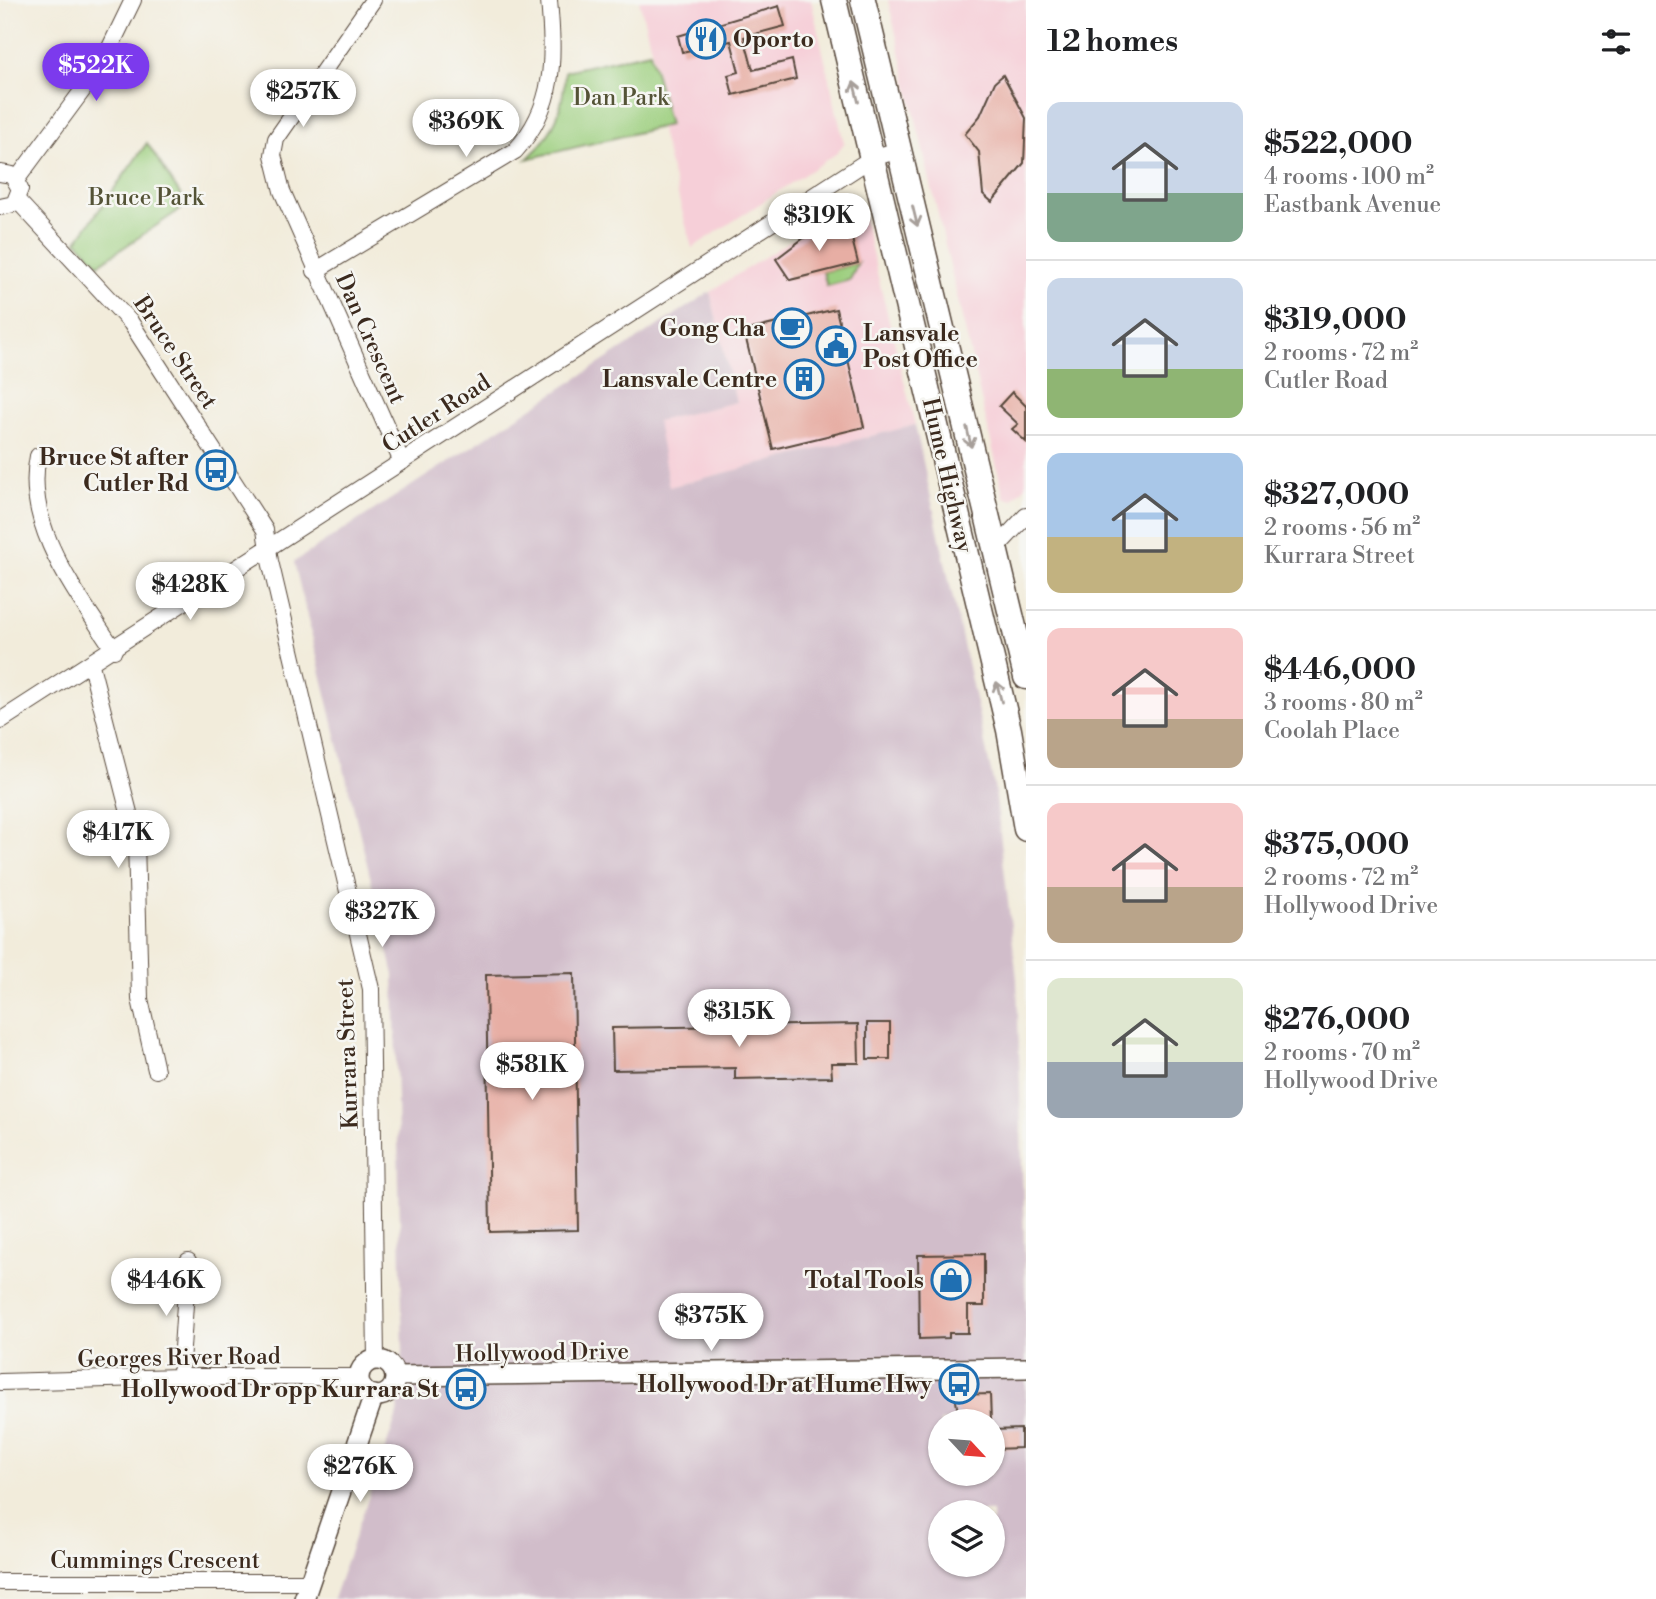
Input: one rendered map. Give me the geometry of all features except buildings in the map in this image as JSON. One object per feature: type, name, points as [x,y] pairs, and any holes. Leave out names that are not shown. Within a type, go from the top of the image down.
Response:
[{"type":"highway","name":"Hume Highway","points":[[834,0],[1009,730],[1026,829]]},
{"type":"highway","name":"Hume Highway","points":[[863,0],[1026,677]]},
{"type":"street","points":[[16,179],[102,64],[133,0]]},
{"type":"street","name":"Dan Crescent","points":[[373,0],[276,139],[273,155],[275,173],[316,271],[402,462]]},
{"type":"street","name":"Dan Crescent","points":[[316,271],[515,151],[531,134],[541,116],[551,78],[549,0]]},
{"type":"street","name":"Cutler Road","points":[[0,722],[872,158],[899,150]]},
{"type":"street","points":[[0,173],[16,179],[20,189],[17,200],[10,206],[0,207]]},
{"type":"street","name":"Bruce Street","points":[[17,200],[131,323],[265,530],[269,549]]},
{"type":"street","points":[[38,456],[34,473],[37,497],[52,549],[114,650]]},
{"type":"street","points":[[996,548],[1026,516]]},
{"type":"street","name":"Kurrara Street","points":[[269,549],[368,972],[376,1360]]},
{"type":"street","points":[[91,665],[136,840],[140,999],[156,1070]]},
{"type":"street","points":[[180,1377],[188,1261]]},
{"type":"street","points":[[376,1360],[386,1363],[395,1376],[389,1391],[374,1395],[362,1387],[359,1377],[366,1364],[376,1360]]},
{"type":"street","name":"Hollywood Drive","points":[[395,1376],[1026,1368]]},
{"type":"street","name":"Georges River Road","points":[[0,1382],[180,1377],[359,1377]]},
{"type":"street","points":[[306,1590],[374,1395]]},
{"type":"street","name":"Cummings Crescent","points":[[0,1583],[306,1590]]},
{"type":"shaded area","points":[[639,0],[811,0],[844,143],[837,153],[692,248],[660,128],[670,124]]},
{"type":"shaded area","points":[[888,0],[1026,0],[1026,486],[1012,500],[1004,497]]},
{"type":"shaded area","points":[[846,205],[862,212],[915,425],[669,487],[656,421],[736,402],[710,292]]},
{"type":"shaded area","points":[[710,292],[736,402],[657,421],[669,487],[915,425],[995,790],[1017,979],[1026,1312],[1026,1599],[333,1599],[397,1415],[403,1351],[394,975],[294,562]]},
{"type":"green space","name":"Dan Park","points":[[650,52],[669,125],[527,159],[545,140],[556,120],[563,97],[565,71]]},
{"type":"green space","name":"Bruce Park","points":[[147,143],[187,205],[99,264],[77,241]]},
{"type":"green space","points":[[858,263],[850,280],[827,286],[823,272]]},
{"type":"place","name":"Oporto","points":[[706,39]]},
{"type":"place","name":"Gong Cha","points":[[792,328]]},
{"type":"place","name":"Lansvale Post Office","points":[[836,346]]},
{"type":"place","name":"Lansvale Centre","points":[[804,379]]},
{"type":"place","name":"Bruce St after Cutler Rd","points":[[216,470]]},
{"type":"place","name":"Total Tools","points":[[951,1280]]},
{"type":"place","name":"Hollywood Dr at Hume Hwy","points":[[959,1384]]},
{"type":"place","name":"Hollywood Dr opp Kurrara St","points":[[466,1389]]}]
